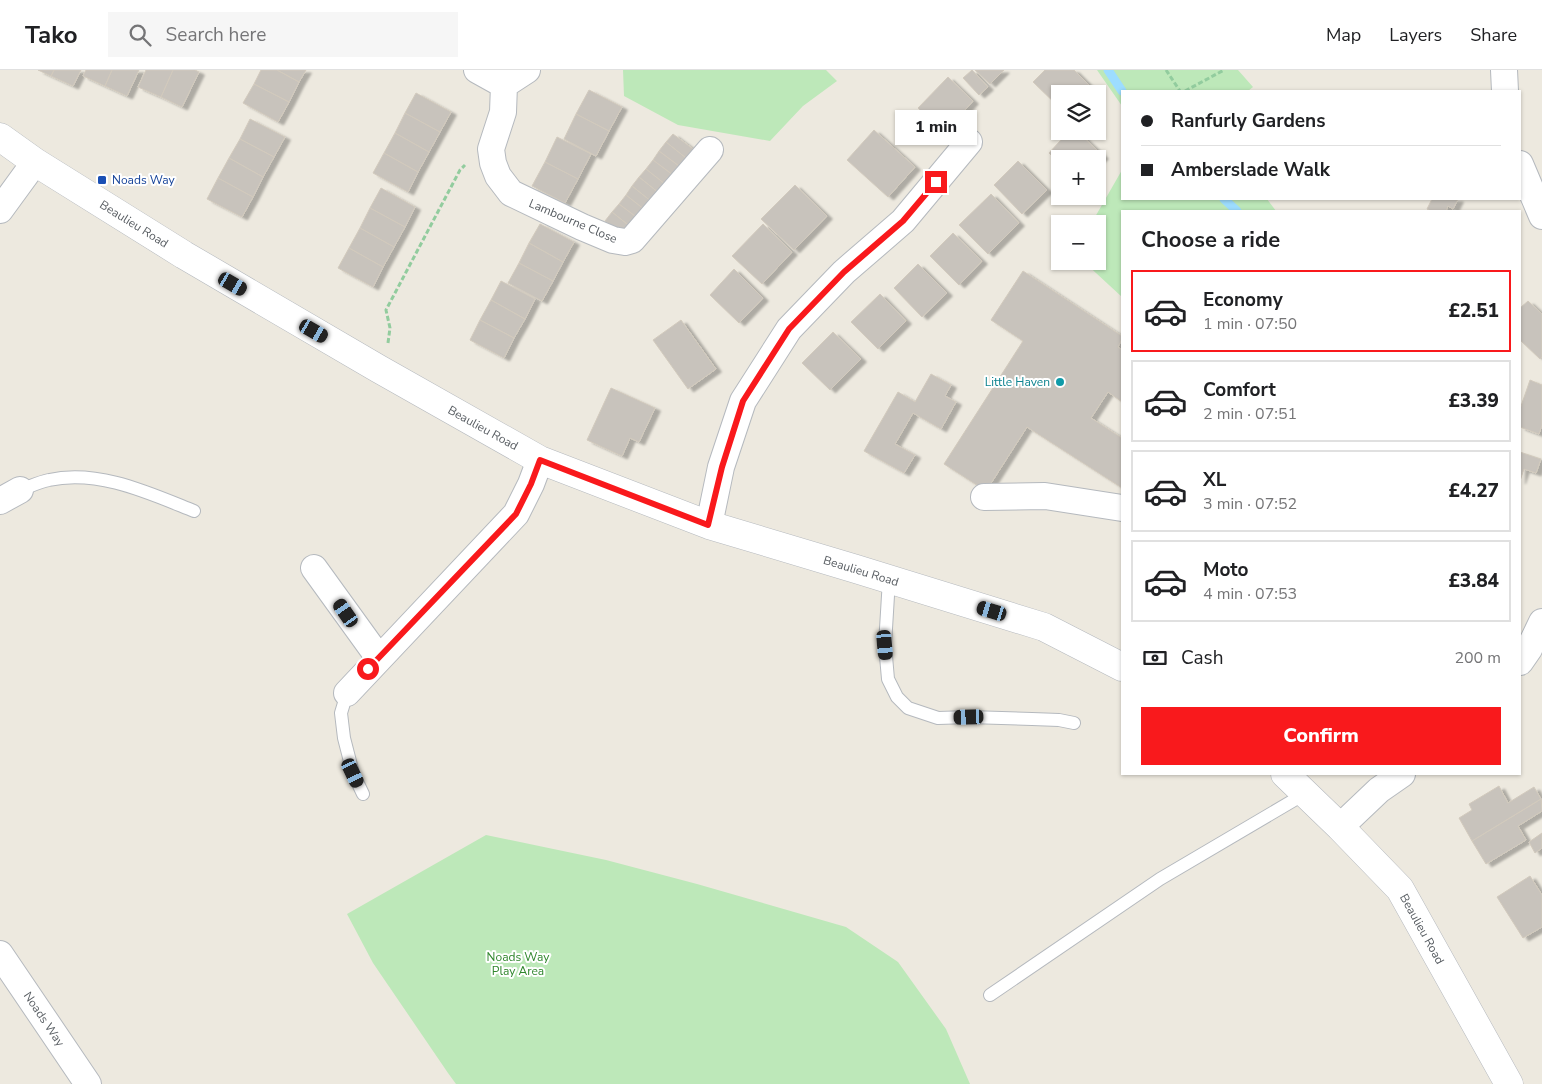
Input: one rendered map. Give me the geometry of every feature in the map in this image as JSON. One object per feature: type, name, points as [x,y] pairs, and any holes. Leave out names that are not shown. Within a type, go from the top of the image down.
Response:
[{"type":"street","points":[[477,70],[504,85]]},
{"type":"street","points":[[504,85],[527,70]]},
{"type":"street","points":[[1504,70],[1505,90]]},
{"type":"street","points":[[491,149],[503,112],[504,85]]},
{"type":"street","name":"Beaulieu Road","points":[[0,137],[35,162],[184,255],[379,370],[540,460],[708,525],[1044,627],[1121,666]]},
{"type":"street","points":[[708,525],[722,467],[743,401],[789,329],[844,272],[903,221],[969,142]]},
{"type":"street","name":"Lambourne Close","points":[[491,149],[493,163],[498,176],[511,193],[582,227],[613,240],[625,242],[632,240],[710,150]]},
{"type":"street","points":[[0,210],[35,162]]},
{"type":"street","points":[[1521,166],[1542,216]]},
{"type":"street","points":[[347,693],[516,514],[531,484],[540,460]]},
{"type":"street","points":[[984,496],[1045,496],[1121,508]]},
{"type":"street","points":[[314,568],[379,658]]},
{"type":"street","points":[[1521,661],[1542,622]]},
{"type":"street","name":"Beaulieu Road","points":[[1286,775],[1340,826],[1400,890],[1509,1084]]},
{"type":"street","points":[[1340,826],[1389,778]]},
{"type":"street","name":"Noads Way","points":[[0,954],[88,1084]]},
{"type":"lane","points":[[10,496],[48,480],[78,477],[104,480],[142,490],[194,511]]},
{"type":"lane","points":[[889,579],[885,645],[888,679],[897,697],[908,708],[938,718],[1032,719],[1074,723]]},
{"type":"lane","points":[[347,693],[341,713],[344,738],[353,773],[363,794]]},
{"type":"lane","points":[[990,995],[1160,879],[1306,793]]},
{"type":"path","points":[[1166,70],[1179,90]]},
{"type":"path","points":[[1187,90],[1224,70]]},
{"type":"path","points":[[379,370],[386,357],[390,328],[386,310],[460,170],[476,155],[491,149]]},
{"type":"green space","points":[[623,70],[826,70],[837,81],[803,106],[770,141],[678,125],[624,96]]},
{"type":"green space","points":[[1097,70],[1238,70],[1253,87],[1249,90],[1121,90],[1121,105]]},
{"type":"green space","points":[[1121,172],[1121,200],[1268,200],[1275,210],[1121,210],[1121,296],[1093,270],[1106,270],[1106,215],[1096,215],[1102,205],[1106,205],[1106,198]]},
{"type":"green space","name":"Noads Way Play Area","points":[[486,835],[606,860],[846,927],[898,962],[946,1029],[970,1084],[456,1084],[373,963],[347,914]]},
{"type":"building","points":[[38,70],[54,70],[51,76]]},
{"type":"building","points":[[54,70],[81,70],[73,86],[51,76]]},
{"type":"building","points":[[86,70],[112,70],[105,86],[83,76]]},
{"type":"building","points":[[112,70],[139,70],[127,96],[105,86]]},
{"type":"building","points":[[146,70],[173,70],[161,97],[138,87]]},
{"type":"building","points":[[173,70],[195,70],[199,72],[182,107],[161,97]]},
{"type":"building","points":[[261,70],[277,70],[299,82],[289,102],[254,84]]},
{"type":"building","points":[[277,70],[306,70],[299,82]]},
{"type":"building","points":[[972,70],[988,87],[979,95],[963,78]]},
{"type":"building","points":[[975,70],[1004,70],[990,84]]},
{"type":"building","points":[[1045,70],[1074,70],[1089,85],[1051,85],[1051,99],[1033,82]]},
{"type":"building","points":[[948,77],[973,101],[944,133],[918,108]]},
{"type":"building","points":[[254,84],[289,102],[278,122],[243,103]]},
{"type":"building","points":[[589,90],[622,107],[609,131],[576,114]]},
{"type":"building","points":[[416,93],[451,112],[440,132],[405,113]]},
{"type":"building","points":[[405,113],[440,132],[429,152],[395,133]]},
{"type":"building","points":[[576,114],[609,131],[596,156],[564,139]]},
{"type":"building","points":[[250,119],[285,137],[274,157],[240,139]]},
{"type":"building","points":[[874,130],[915,167],[888,197],[847,160]]},
{"type":"building","points":[[395,133],[429,152],[418,172],[384,153]]},
{"type":"building","points":[[673,134],[693,149],[686,158],[666,142]]},
{"type":"building","points":[[557,137],[591,154],[578,179],[545,162]]},
{"type":"building","points":[[240,139],[274,157],[263,177],[229,158]]},
{"type":"building","points":[[1061,140],[1086,140],[1097,150],[1052,150]]},
{"type":"building","points":[[666,142],[686,158],[679,166],[659,151]]},
{"type":"building","points":[[659,151],[679,166],[673,175],[653,160]]},
{"type":"building","points":[[384,153],[418,172],[408,192],[373,173]]},
{"type":"building","points":[[229,158],[263,177],[253,197],[218,178]]},
{"type":"building","points":[[653,160],[673,175],[665,184],[646,169]]},
{"type":"building","points":[[1018,161],[1047,190],[1022,214],[994,185]]},
{"type":"building","points":[[545,162],[578,179],[565,203],[532,186]]},
{"type":"building","points":[[646,169],[665,184],[659,193],[639,177]]},
{"type":"building","points":[[639,177],[659,193],[652,202],[632,186]]},
{"type":"building","points":[[218,178],[253,197],[242,217],[207,199]]},
{"type":"building","points":[[795,185],[827,216],[794,250],[761,219]]},
{"type":"building","points":[[632,186],[652,202],[645,210],[626,195]]},
{"type":"building","points":[[381,188],[415,207],[405,227],[370,208]]},
{"type":"building","points":[[991,194],[1019,223],[988,254],[959,225]]},
{"type":"building","points":[[626,195],[645,210],[639,219],[619,204]]},
{"type":"building","points":[[1432,200],[1458,200],[1453,209],[1448,206],[1446,210],[1427,209]]},
{"type":"building","points":[[619,204],[639,219],[632,228],[612,212]]},
{"type":"building","points":[[370,208],[405,227],[394,247],[360,228]]},
{"type":"building","points":[[612,212],[632,228],[625,237],[605,221]]},
{"type":"building","points":[[540,224],[574,242],[563,262],[529,243]]},
{"type":"building","points":[[763,224],[792,252],[762,284],[732,256]]},
{"type":"building","points":[[360,228],[394,247],[383,267],[349,248]]},
{"type":"building","points":[[953,233],[982,261],[959,285],[930,256]]},
{"type":"building","points":[[529,243],[563,262],[553,281],[519,263]]},
{"type":"building","points":[[349,248],[383,267],[373,287],[338,268]]},
{"type":"building","points":[[519,263],[553,281],[542,301],[508,283]]},
{"type":"building","points":[[918,264],[947,293],[922,317],[894,288]]},
{"type":"building","points":[[734,269],[763,298],[739,323],[710,295]]},
{"type":"building","name":"Little Haven","points":[[1023,271],[1121,335],[1118,347],[1121,349],[1121,401],[1108,392],[1091,418],[1121,437],[1121,487],[1027,427],[986,491],[944,464],[1023,341],[991,320]]},
{"type":"building","points":[[501,281],[535,299],[525,319],[491,300]]},
{"type":"building","points":[[880,294],[906,321],[878,349],[851,322]]},
{"type":"building","points":[[491,300],[525,319],[514,338],[480,320]]},
{"type":"building","points":[[1528,301],[1542,314],[1542,357],[1540,359],[1521,341],[1521,307]]},
{"type":"building","points":[[480,320],[514,338],[504,358],[470,340]]},
{"type":"building","points":[[681,320],[716,369],[688,389],[653,340]]},
{"type":"building","points":[[833,332],[861,359],[830,390],[802,363]]},
{"type":"building","points":[[931,374],[951,385],[945,396],[956,402],[941,429],[913,413],[895,444],[915,455],[904,473],[864,451],[898,392],[915,402]]},
{"type":"building","points":[[1530,380],[1542,385],[1542,425],[1539,434],[1521,427],[1521,406]]},
{"type":"building","points":[[611,388],[655,408],[639,442],[630,438],[622,456],[587,440]]},
{"type":"building","points":[[1521,452],[1541,459],[1536,473],[1524,469],[1521,478]]},
{"type":"building","points":[[1499,786],[1508,803],[1534,787],[1541,799],[1472,841],[1459,818],[1472,810],[1469,804]]},
{"type":"building","points":[[1541,799],[1542,811],[1518,826],[1526,840],[1486,864],[1472,841]]},
{"type":"building","points":[[1542,833],[1542,848],[1535,853],[1529,842]]},
{"type":"building","points":[[1530,876],[1542,895],[1542,927],[1523,938],[1497,897]]},
{"type":"waterway","points":[[1108,70],[1121,90]]},
{"type":"waterway","points":[[1225,200],[1236,210]]},
{"type":"place","name":"Noads Way","points":[[102,180]]},
{"type":"place","name":"Little Haven","points":[[1060,382]]},
{"type":"route","points":[[368,669],[516,514],[531,484],[540,460],[708,525],[722,467],[743,401],[789,329],[844,272],[903,221],[936,182]]}]
